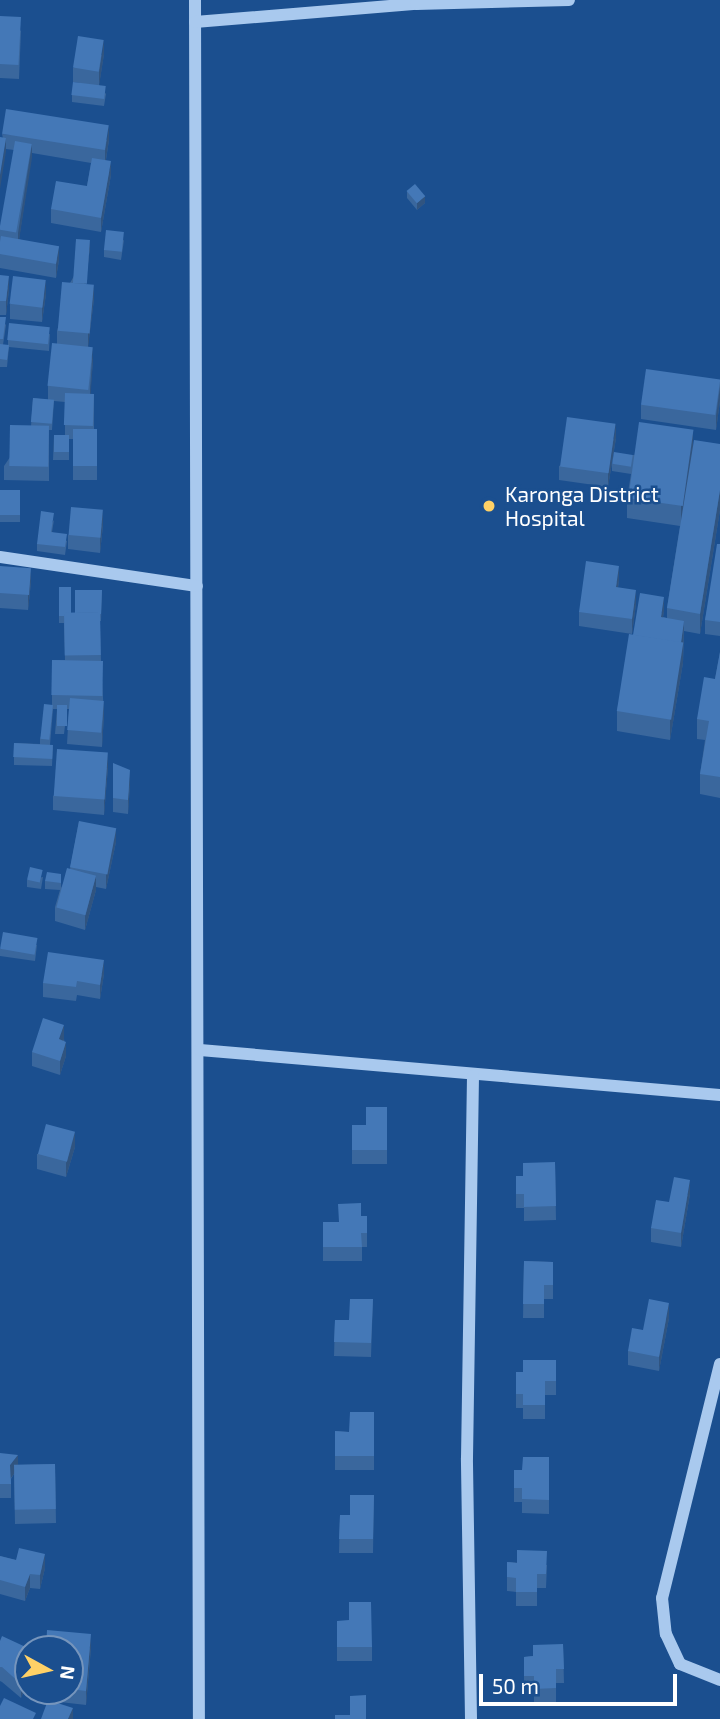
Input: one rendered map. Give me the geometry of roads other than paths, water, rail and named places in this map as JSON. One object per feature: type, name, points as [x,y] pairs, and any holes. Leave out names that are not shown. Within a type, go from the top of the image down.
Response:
[{"type":"street","points":[[195,0],[200,1049],[199,1719]]},
{"type":"street","points":[[195,22],[416,4],[569,0]]},
{"type":"street","points":[[0,557],[197,586]]},
{"type":"street","points":[[200,1049],[473,1076],[720,1095]]},
{"type":"street","points":[[471,1719],[467,1458],[473,1076]]},
{"type":"street","points":[[720,1364],[662,1598],[666,1634],[680,1664],[720,1681]]},
{"type":"place","name":"Karonga District Hospital","points":[[489,506]]}]
